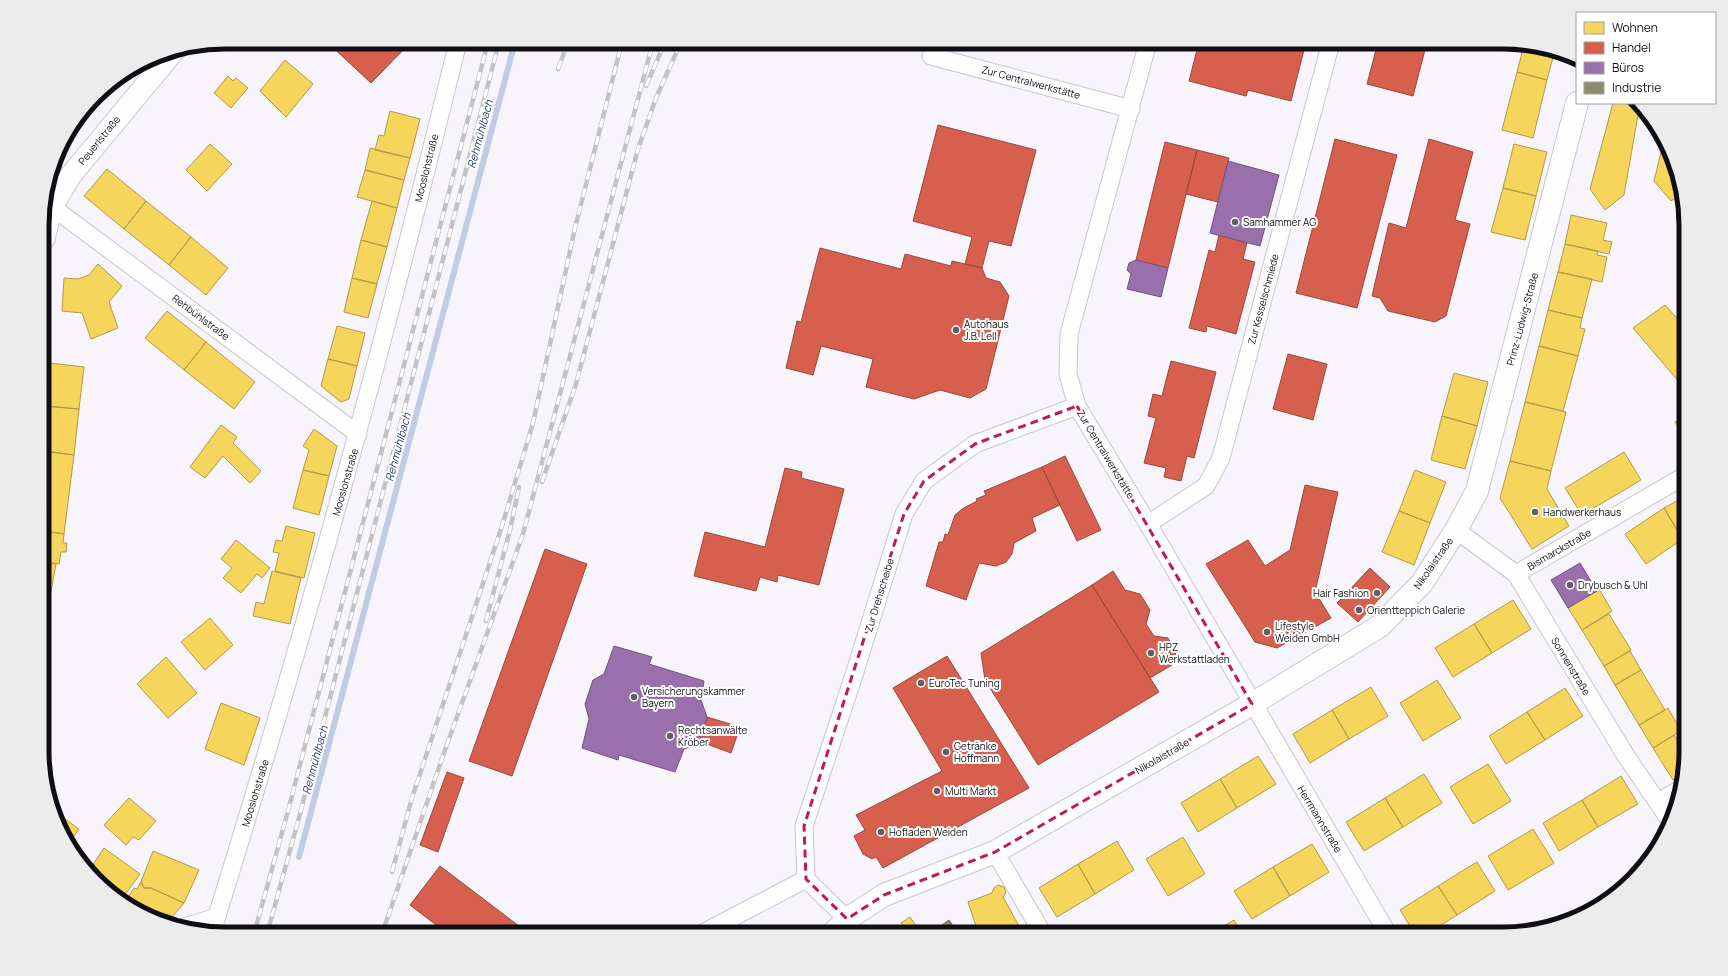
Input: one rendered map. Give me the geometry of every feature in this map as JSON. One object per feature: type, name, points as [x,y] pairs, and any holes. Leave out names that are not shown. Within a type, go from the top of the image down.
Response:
[{"type":"main road","name":"Prinz-Ludwig-Straße","points":[[1456,530],[1477,491],[1577,104]]},
{"type":"main road","name":"Nikolaistraße","points":[[840,927],[884,895],[995,852],[1252,704],[1380,626],[1422,583],[1456,530]]},
{"type":"street","name":"Mooslohstraße","points":[[215,925],[276,725],[358,434],[456,49]]},
{"type":"street","name":"Zur Centralwerkstätte","points":[[1146,49],[1069,334],[1068,374],[1077,406],[1148,524],[1252,704]]},
{"type":"street","name":"Zur Kesselschmiede","points":[[1148,524],[1206,486],[1221,458],[1329,49]]},
{"type":"street","name":"Zur Centralwerkstätte","points":[[931,56],[1131,109]]},
{"type":"street","name":"Peuerlstraße","points":[[51,198],[168,58]]},
{"type":"street","name":"Rehbühlstraße","points":[[51,204],[358,434]]},
{"type":"street","name":"Zur Drehscheibe","points":[[806,879],[804,826],[854,674],[904,514],[924,480],[975,444],[1077,406]]},
{"type":"street","name":"Bismarckstraße","points":[[1516,574],[1679,479]]},
{"type":"street","name":"Sonnenstraße","points":[[1456,530],[1516,574],[1626,756],[1667,816]]},
{"type":"street","name":"Herrmannstraße","points":[[1252,704],[1384,927]]},
{"type":"street","points":[[1658,802],[1674,793]]},
{"type":"street","points":[[995,852],[1039,927]]},
{"type":"street","points":[[714,927],[806,879],[840,927]]},
{"type":"highlighted area","points":[[1077,406],[1252,704],[995,852],[884,895],[847,919],[806,879],[804,826],[904,514],[924,481],[975,444]]},
{"type":"building: Wohnen","points":[[1523,50],[1538,52],[1553,56],[1547,80],[1517,72]]},
{"type":"building: Wohnen","points":[[285,60],[313,84],[286,117],[260,91]]},
{"type":"building: Wohnen","points":[[1517,72],[1547,80],[1533,138],[1502,130]]},
{"type":"building: Wohnen","points":[[228,76],[233,81],[236,78],[248,88],[231,108],[214,93]]},
{"type":"building: Wohnen","points":[[1613,104],[1631,104],[1638,115],[1624,195],[1605,210],[1590,189]]},
{"type":"building: Wohnen","points":[[390,111],[420,119],[410,158],[375,150],[379,135],[384,136]]},
{"type":"building: Wohnen","points":[[210,144],[232,164],[207,191],[186,170]]},
{"type":"building: Wohnen","points":[[1514,144],[1547,152],[1536,196],[1503,188]]},
{"type":"building: Wohnen","points":[[370,148],[410,158],[404,180],[365,170]]},
{"type":"building: Wohnen","points":[[1662,149],[1670,168],[1677,197],[1671,201],[1654,181]]},
{"type":"building: Wohnen","points":[[107,169],[146,201],[124,229],[84,196]]},
{"type":"building: Wohnen","points":[[365,170],[404,180],[397,208],[357,197]]},
{"type":"building: Wohnen","points":[[1503,188],[1536,196],[1525,240],[1491,232]]},
{"type":"building: Wohnen","points":[[146,201],[191,237],[169,265],[124,229]]},
{"type":"building: Wohnen","points":[[372,201],[397,208],[387,247],[361,240]]},
{"type":"building: Wohnen","points":[[1571,215],[1607,223],[1603,240],[1612,242],[1609,254],[1565,244]]},
{"type":"building: Wohnen","points":[[191,237],[228,268],[206,295],[169,265]]},
{"type":"building: Wohnen","points":[[361,240],[387,247],[377,284],[352,278]]},
{"type":"building: Wohnen","points":[[1565,244],[1598,251],[1597,255],[1607,257],[1602,282],[1558,272]]},
{"type":"building: Wohnen","points":[[98,264],[122,286],[109,302],[118,328],[91,339],[82,313],[62,311],[64,278],[78,279],[89,275]]},
{"type":"building: Wohnen","points":[[1558,272],[1592,279],[1582,318],[1548,310]]},
{"type":"building: Wohnen","points":[[352,278],[377,284],[368,318],[344,312]]},
{"type":"building: Wohnen","points":[[1665,305],[1679,320],[1679,382],[1633,328]]},
{"type":"building: Wohnen","points":[[1548,310],[1582,318],[1580,328],[1585,329],[1578,356],[1539,346]]},
{"type":"building: Wohnen","points":[[167,311],[206,342],[184,370],[145,338]]},
{"type":"building: Wohnen","points":[[337,326],[365,333],[357,366],[328,359]]},
{"type":"building: Wohnen","points":[[206,342],[255,382],[234,409],[184,370]]},
{"type":"building: Wohnen","points":[[1539,346],[1578,356],[1563,411],[1525,402]]},
{"type":"building: Wohnen","points":[[328,359],[357,366],[349,399],[341,402],[321,386]]},
{"type":"building: Wohnen","points":[[49,363],[84,367],[79,409],[49,406]]},
{"type":"building: Wohnen","points":[[1454,373],[1488,382],[1477,426],[1442,416]]},
{"type":"building: Wohnen","points":[[1525,402],[1566,412],[1551,471],[1510,461]]},
{"type":"building: Wohnen","points":[[49,406],[79,409],[74,455],[49,452]]},
{"type":"building: Wohnen","points":[[1442,416],[1477,426],[1465,469],[1431,460]]},
{"type":"building: Wohnen","points":[[1679,419],[1679,428],[1675,422]]},
{"type":"building: Wohnen","points":[[221,425],[237,437],[233,443],[261,471],[250,483],[223,456],[205,478],[190,467]]},
{"type":"building: Wohnen","points":[[314,429],[337,446],[329,476],[303,470],[309,450],[303,446]]},
{"type":"building: Wohnen","points":[[49,452],[74,455],[64,534],[49,532]]},
{"type":"building: Wohnen","points":[[1624,452],[1641,480],[1582,515],[1565,488]]},
{"type":"building: Wohnen","name":"Handwerkerhaus","points":[[1510,461],[1551,471],[1547,489],[1569,526],[1532,549],[1500,498]]},
{"type":"building: Wohnen","points":[[303,470],[329,476],[319,515],[293,508]]},
{"type":"building: Wohnen","points":[[1415,470],[1446,482],[1430,523],[1399,511]]},
{"type":"building: Wohnen","points":[[1679,500],[1679,533],[1664,508]]},
{"type":"building: Wohnen","points":[[1664,508],[1679,533],[1679,541],[1646,564],[1625,534]]},
{"type":"building: Wohnen","points":[[1399,511],[1430,523],[1414,565],[1382,552]]},
{"type":"building: Wohnen","points":[[286,526],[315,533],[304,578],[275,571],[279,553],[273,552],[276,540],[282,541]]},
{"type":"building: Wohnen","points":[[49,532],[64,534],[63,543],[67,543],[66,552],[61,552],[59,564],[49,563]]},
{"type":"building: Wohnen","points":[[236,540],[270,568],[262,578],[257,574],[241,593],[223,578],[232,568],[221,559]]},
{"type":"building: Wohnen","points":[[49,563],[56,564],[49,602]]},
{"type":"building: Wohnen","points":[[272,571],[301,578],[290,624],[253,616],[256,602],[264,604]]},
{"type":"building: Wohnen","points":[[1599,589],[1612,611],[1582,630],[1568,608]]},
{"type":"building: Wohnen","points":[[1513,600],[1531,629],[1492,653],[1474,624]]},
{"type":"building: Wohnen","points":[[1609,614],[1631,650],[1604,666],[1582,630]]},
{"type":"building: Wohnen","points":[[210,618],[233,645],[205,670],[181,642]]},
{"type":"building: Wohnen","points":[[1474,624],[1492,653],[1453,677],[1435,648]]},
{"type":"building: Wohnen","points":[[1630,651],[1641,670],[1615,685],[1604,666]]},
{"type":"building: Wohnen","points":[[166,657],[197,693],[168,718],[137,684]]},
{"type":"building: Wohnen","points":[[1641,670],[1665,710],[1639,725],[1615,685]]},
{"type":"building: Wohnen","points":[[1437,680],[1461,718],[1423,741],[1400,703]]},
{"type":"building: Wohnen","points":[[1371,687],[1388,716],[1349,739],[1332,710]]},
{"type":"building: Wohnen","points":[[1565,688],[1583,716],[1545,740],[1527,712]]},
{"type":"building: Wohnen","points":[[221,703],[260,718],[244,765],[205,749]]},
{"type":"building: Wohnen","points":[[1668,708],[1679,727],[1679,732],[1653,748],[1639,725]]},
{"type":"building: Wohnen","points":[[1332,710],[1349,739],[1310,763],[1293,734]]},
{"type":"building: Wohnen","points":[[1527,712],[1545,740],[1506,764],[1489,736]]},
{"type":"building: Wohnen","points":[[1674,735],[1679,743],[1679,763],[1677,778],[1673,780],[1653,748]]},
{"type":"building: Wohnen","points":[[1258,756],[1276,784],[1237,808],[1220,779]]},
{"type":"building: Wohnen","points":[[1488,764],[1511,801],[1473,824],[1450,787]]},
{"type":"building: Wohnen","points":[[1424,774],[1442,803],[1403,827],[1385,798]]},
{"type":"building: Wohnen","points":[[1621,776],[1638,804],[1598,827],[1582,800]]},
{"type":"building: Wohnen","points":[[1220,779],[1237,808],[1198,832],[1181,803]]},
{"type":"building: Wohnen","points":[[129,798],[156,821],[139,840],[133,837],[126,845],[104,825]]},
{"type":"building: Wohnen","points":[[1385,798],[1403,827],[1364,851],[1346,822]]},
{"type":"building: Wohnen","points":[[1582,800],[1598,827],[1559,851],[1543,823]]},
{"type":"building: Wohnen","points":[[61,816],[79,829],[72,838]]},
{"type":"building: Wohnen","points":[[1533,829],[1554,863],[1508,890],[1488,856]]},
{"type":"building: Wohnen","points":[[1183,837],[1205,874],[1168,896],[1146,859]]},
{"type":"building: Wohnen","points":[[1117,841],[1134,870],[1095,894],[1078,864]]},
{"type":"building: Wohnen","points":[[1312,844],[1329,872],[1290,896],[1273,867]]},
{"type":"building: Wohnen","points":[[104,848],[140,874],[125,895],[100,876],[92,866]]},
{"type":"building: Wohnen","points":[[153,851],[199,870],[184,903],[151,888],[144,888],[141,882]]},
{"type":"building: Wohnen","points":[[1477,862],[1495,891],[1457,915],[1438,886]]},
{"type":"building: Wohnen","points":[[1078,864],[1095,894],[1057,917],[1039,888]]},
{"type":"building: Wohnen","points":[[1273,867],[1290,896],[1252,919],[1234,891]]},
{"type":"building: Wohnen","points":[[141,882],[144,888],[151,888],[184,903],[171,919],[168,918],[147,909],[128,897],[134,888],[137,889]]},
{"type":"building: Wohnen","points":[[998,885],[1004,887],[1006,893],[1003,897],[1019,927],[976,927],[968,902],[992,893],[994,888]]},
{"type":"building: Wohnen","points":[[1438,886],[1457,915],[1438,927],[1411,927],[1400,910]]},
{"type":"building: Wohnen","points":[[910,917],[916,926],[904,927],[901,923]]},
{"type":"building: Wohnen","points":[[1234,920],[1238,927],[1222,927]]},
{"type":"building: Handel","points":[[335,49],[404,49],[371,83]]},
{"type":"building: Handel","points":[[1197,49],[1304,49],[1291,101],[1248,90],[1246,96],[1189,81]]},
{"type":"building: Handel","points":[[1376,49],[1425,49],[1413,96],[1367,84]]},
{"type":"building: Handel","points":[[938,125],[1036,150],[1011,246],[989,241],[982,268],[965,264],[972,237],[913,221]]},
{"type":"building: Handel","points":[[1335,139],[1397,155],[1357,308],[1296,293]]},
{"type":"building: Handel","points":[[1429,139],[1473,152],[1455,220],[1470,224],[1446,316],[1435,322],[1388,311],[1380,298],[1372,296],[1389,223],[1406,228]]},
{"type":"building: Handel","points":[[1165,142],[1197,150],[1168,268],[1136,260]]},
{"type":"building: Handel","points":[[1197,150],[1229,158],[1218,202],[1186,194]]},
{"type":"building: Handel","points":[[1219,235],[1247,243],[1243,259],[1255,262],[1236,334],[1207,326],[1206,332],[1189,328],[1209,250],[1215,252]]},
{"type":"building: Handel","points":[[820,248],[901,269],[905,254],[951,266],[952,261],[982,268],[986,278],[1000,282],[1009,296],[986,389],[970,398],[940,390],[914,399],[866,387],[873,359],[821,346],[813,375],[786,368],[797,321],[801,322]]},
{"type":"building: Handel","points":[[1288,354],[1327,364],[1313,420],[1273,409]]},
{"type":"building: Handel","points":[[1171,361],[1216,372],[1194,458],[1187,456],[1181,481],[1164,477],[1166,468],[1144,463],[1156,418],[1148,416],[1153,394],[1162,396]]},
{"type":"building: Handel","points":[[1065,456],[1101,530],[1077,541],[1042,467]]},
{"type":"building: Handel","points":[[1042,467],[1060,505],[1032,518],[1036,531],[1014,543],[1012,554],[1006,562],[996,566],[979,563],[966,600],[926,586],[939,542],[943,542],[945,534],[948,535],[955,515],[962,509],[977,501],[976,499],[986,495],[984,491]]},
{"type":"building: Handel","points":[[785,468],[802,472],[801,478],[844,489],[819,585],[778,575],[777,582],[760,577],[756,591],[694,576],[705,532],[765,547]]},
{"type":"building: Handel","points":[[1305,485],[1338,492],[1315,592],[1331,618],[1277,648],[1255,642],[1206,564],[1248,540],[1265,566],[1290,550]]},
{"type":"building: Handel","points":[[545,549],[587,564],[512,776],[469,761]]},
{"type":"building: Handel","points":[[1370,568],[1390,587],[1358,622],[1337,603]]},
{"type":"building: Handel","points":[[1113,571],[1125,590],[1140,594],[1150,610],[1146,624],[1154,636],[1168,638],[1176,652],[1172,665],[1150,678],[1092,585]]},
{"type":"building: Handel","points":[[1092,585],[1159,692],[1038,765],[985,680],[981,653]]},
{"type":"building: Handel","points":[[947,656],[1029,788],[883,868],[876,857],[872,859],[863,854],[854,836],[865,830],[856,815],[942,771],[893,688]]},
{"type":"building: Handel","points":[[707,717],[740,727],[731,753],[699,741]]},
{"type":"building: Handel","points":[[447,772],[464,778],[438,852],[420,845]]},
{"type":"building: Handel","points":[[440,866],[519,926],[439,927],[410,905]]},
{"type":"building: Büros","points":[[1228,161],[1279,175],[1260,246],[1210,233]]},
{"type":"building: Büros","points":[[1136,260],[1168,268],[1161,297],[1127,289],[1131,274],[1127,270],[1129,263]]},
{"type":"building: Büros","points":[[1580,563],[1597,591],[1568,608],[1551,580]]},
{"type":"building: Büros","points":[[614,646],[652,657],[649,664],[704,681],[701,700],[707,717],[704,729],[699,741],[684,749],[675,772],[619,755],[618,760],[582,748],[589,719],[585,704],[593,680],[604,674]]},
{"type":"building: Industrie","points":[[949,920],[954,927],[939,927]]},
{"type":"waterway","name":"Rehmühlbach","points":[[299,857],[513,49]]},
{"type":"railway","points":[[256,927],[288,811],[486,49]]},
{"type":"railway","points":[[269,927],[300,814],[497,49]]},
{"type":"railway","points":[[558,69],[565,49]]},
{"type":"railway","points":[[392,872],[412,798],[502,526],[533,423],[575,228],[620,49]]},
{"type":"railway","points":[[384,927],[445,750],[523,534],[651,49]]},
{"type":"railway","points":[[646,86],[662,49]]},
{"type":"railway","points":[[542,482],[576,384],[638,149],[656,98],[678,49]]},
{"type":"railway","points":[[486,621],[510,530],[519,487]]},
{"type":"place","name":"Samhammer AG","points":[[1235,222]]},
{"type":"place","name":"Autohaus J.B. Lell","points":[[956,330]]},
{"type":"place","name":"Handwerkerhaus","points":[[1535,512]]},
{"type":"place","name":"Drybusch & Uhl","points":[[1570,585]]},
{"type":"place","name":"Hair Fashion","points":[[1377,593]]},
{"type":"place","name":"Orientteppich Galerie","points":[[1359,610]]},
{"type":"place","name":"Lifestyle Weiden GmbH","points":[[1267,632]]},
{"type":"place","name":"HPZ Werkstattladen","points":[[1151,653]]},
{"type":"place","name":"EuroTec Tuning","points":[[921,683]]},
{"type":"place","name":"Versicherungskammer Bayern","points":[[634,697]]},
{"type":"place","name":"Rechtsanwälte Kröber","points":[[670,736]]},
{"type":"place","name":"Getränke Hoffmann","points":[[946,752]]},
{"type":"place","name":"Multi Markt","points":[[937,791]]},
{"type":"place","name":"Hofladen Weiden","points":[[881,832]]}]
